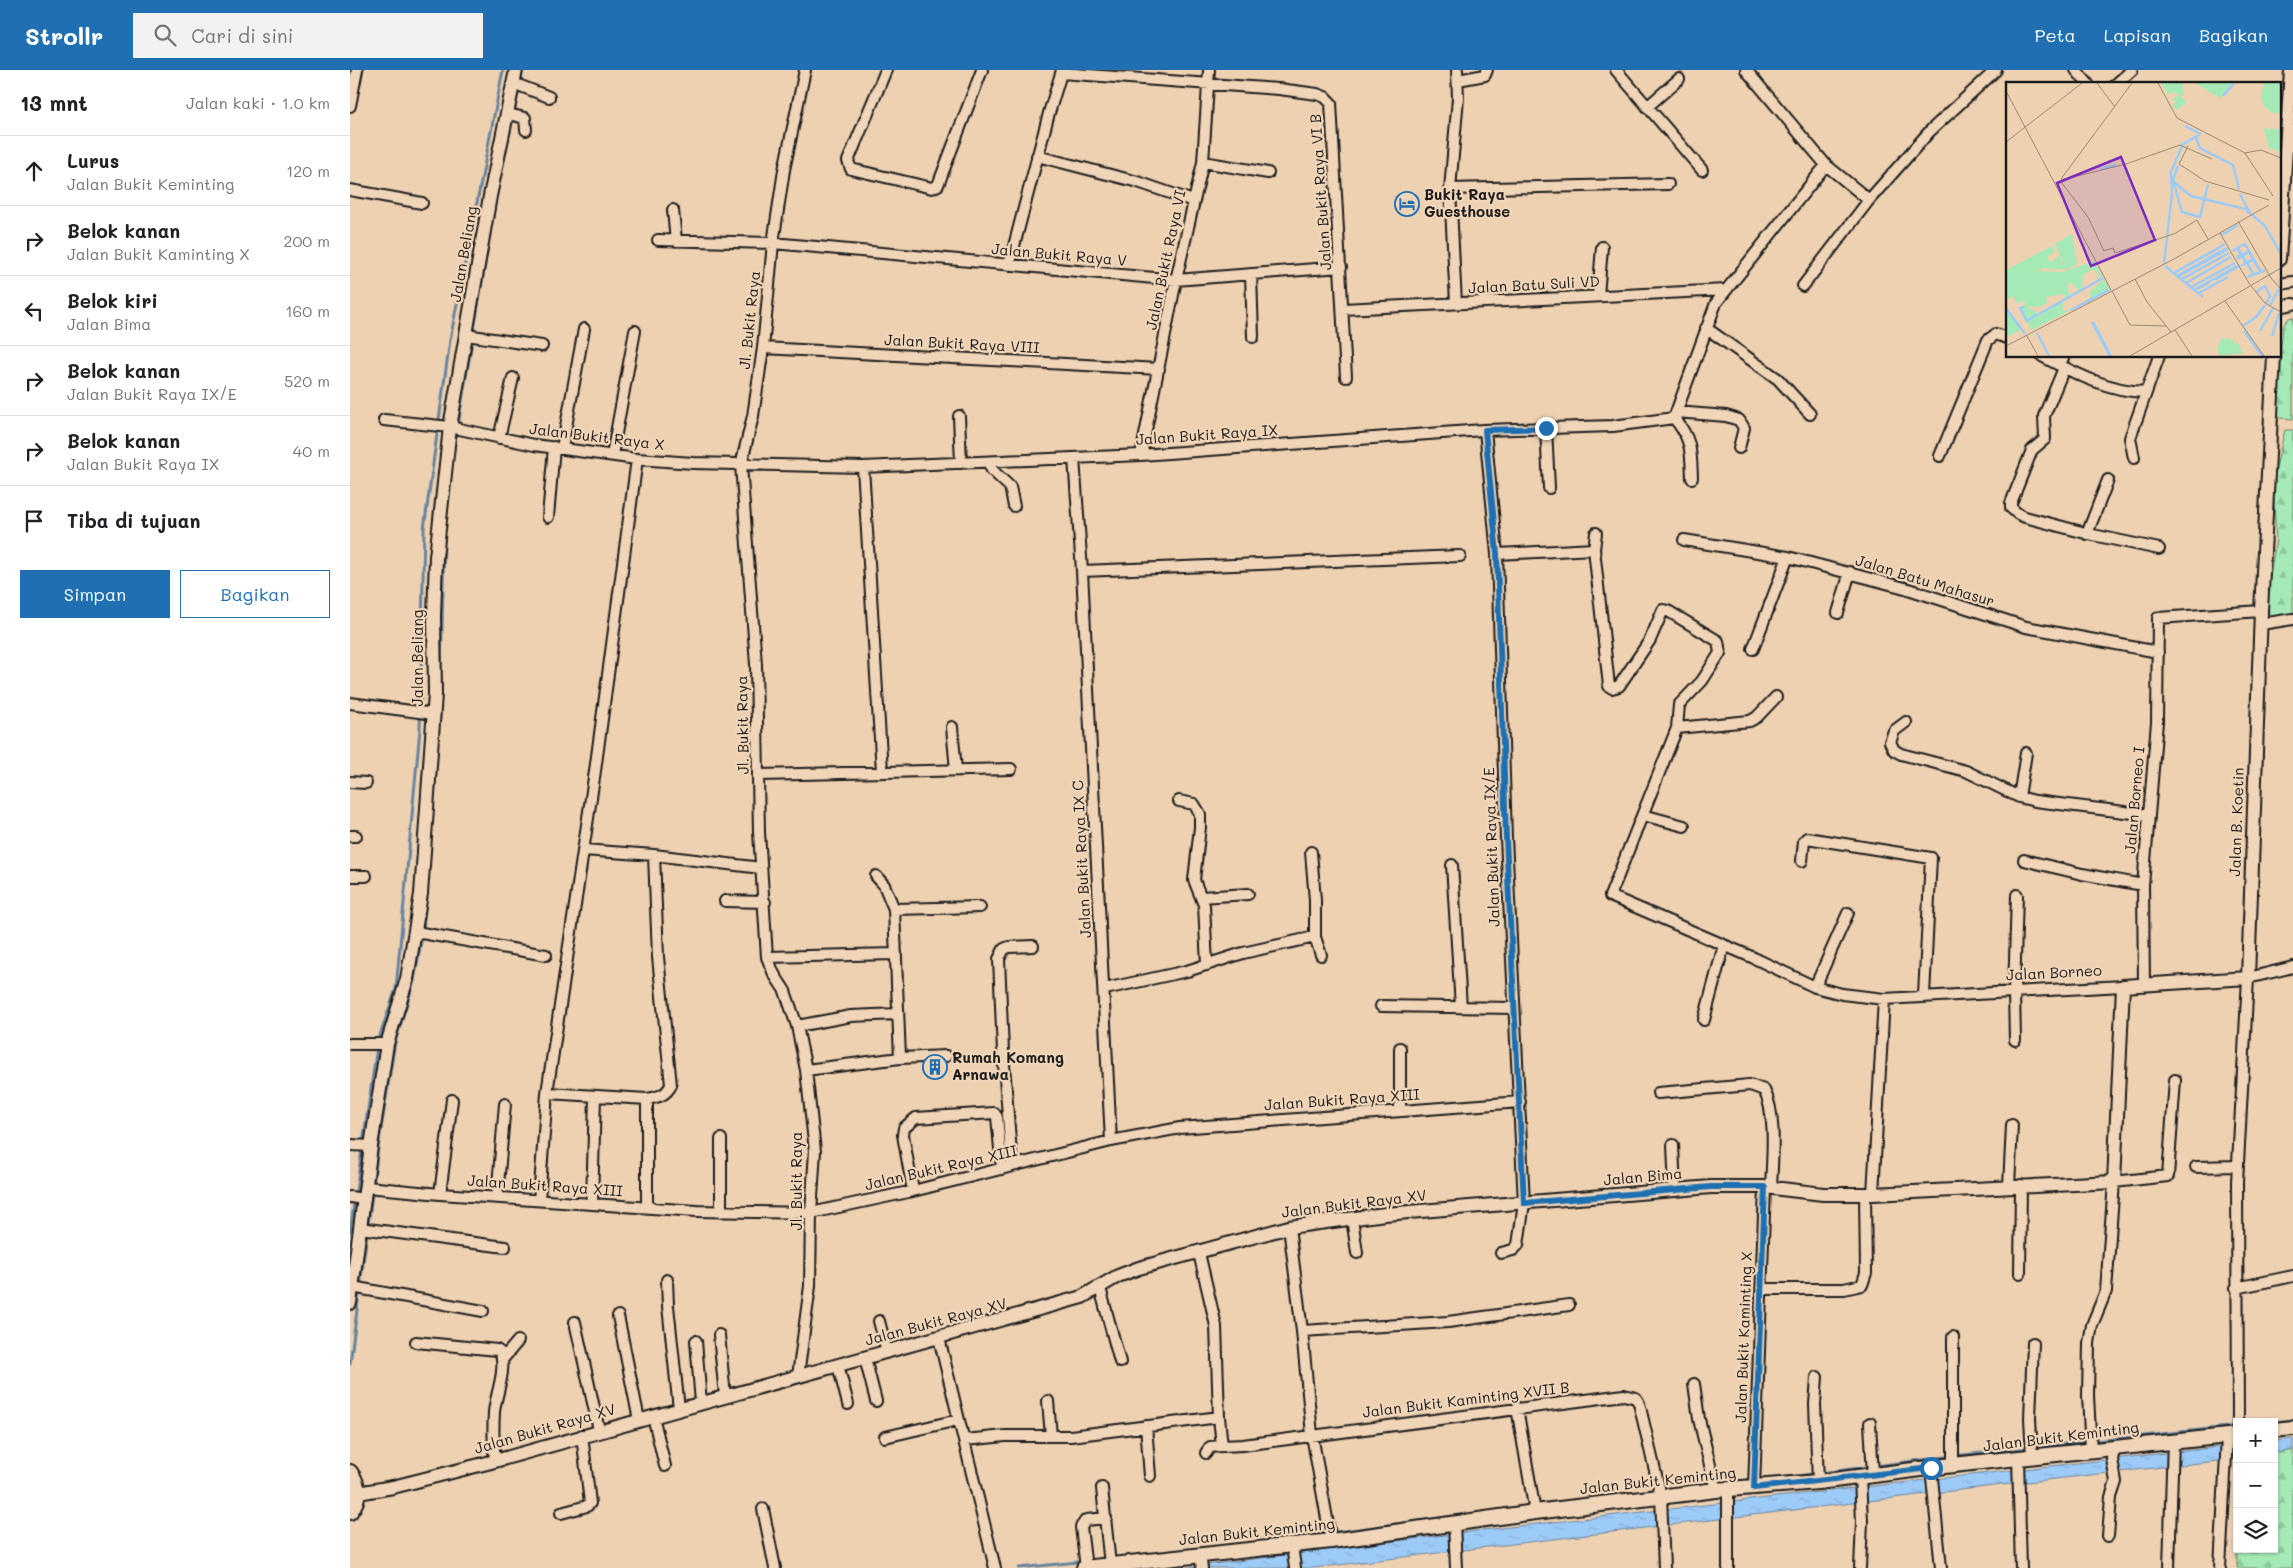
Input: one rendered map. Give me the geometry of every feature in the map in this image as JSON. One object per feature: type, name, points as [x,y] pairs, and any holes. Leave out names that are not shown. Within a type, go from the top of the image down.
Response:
[{"type":"main road","points":[[2278,1430],[2293,1428]]},
{"type":"main road","name":"Jalan Bukit Keminting","points":[[1085,1568],[1110,1565],[1201,1563],[1292,1550],[1331,1541],[1454,1528],[1535,1512],[1661,1503],[1754,1488],[1932,1474],[1953,1465],[2018,1464],[2032,1457],[2091,1450],[2113,1453],[2230,1439]]},
{"type":"main road","points":[[350,1472],[356,1483],[358,1493],[350,1512]]},
{"type":"street","points":[[350,106],[357,70]]},
{"type":"street","name":"Jalan Beliang","points":[[350,1303],[366,1193],[370,1146],[387,1044],[407,979],[416,932],[428,811],[436,694],[434,616],[436,557],[450,427],[490,196],[516,70]]},
{"type":"street","name":"Jl. Bukit Raya","points":[[798,1376],[810,1286],[811,1213],[815,1151],[806,1070],[797,1026],[785,991],[774,974],[767,957],[765,902],[761,868],[756,664],[741,465],[753,416],[763,348],[773,243],[784,170],[805,70]]},
{"type":"street","points":[[886,70],[848,161],[848,166],[851,169],[932,188],[938,185],[982,70]]},
{"type":"street","name":"Jalan Bukit Raya VI","points":[[1141,455],[1176,280],[1203,162],[1209,70]]},
{"type":"street","points":[[1456,304],[1450,189],[1457,75],[1485,75],[1487,70]]},
{"type":"street","points":[[1618,70],[1647,107],[1702,170]]},
{"type":"street","points":[[1746,70],[1826,165],[1869,200]]},
{"type":"street","points":[[1803,286],[1869,200],[1930,130],[1996,70]]},
{"type":"street","points":[[2076,70],[2086,82]]},
{"type":"street","points":[[1010,266],[1062,71],[1207,82]]},
{"type":"street","points":[[2280,245],[2292,73]]},
{"type":"street","points":[[1647,107],[1680,79]]},
{"type":"street","name":"Jalan Bukit Raya VI B","points":[[1207,82],[1317,94],[1325,97],[1331,103],[1344,309],[1346,376]]},
{"type":"street","points":[[513,83],[549,97]]},
{"type":"street","points":[[508,114],[525,118],[526,130]]},
{"type":"street","points":[[1038,156],[1138,182],[1193,202]]},
{"type":"street","points":[[1203,162],[1268,173]]},
{"type":"street","points":[[1692,478],[1690,444],[1675,415],[1716,303],[1826,165]]},
{"type":"street","points":[[1450,189],[1668,184]]},
{"type":"street","points":[[350,190],[422,203]]},
{"type":"street","points":[[673,210],[676,241]]},
{"type":"street","name":"Jalan Bukit Raya V","points":[[658,240],[773,243],[1176,280],[1341,267]]},
{"type":"street","points":[[1598,296],[1602,247]]},
{"type":"street","points":[[1251,274],[1253,337]]},
{"type":"street","points":[[2280,284],[2293,282]]},
{"type":"street","name":"Jalan Batu Suli VD","points":[[1344,309],[1726,290]]},
{"type":"street","points":[[2280,306],[2293,304]]},
{"type":"street","points":[[1706,328],[1778,379],[1810,414]]},
{"type":"street","points":[[548,517],[558,447],[584,329]]},
{"type":"street","points":[[612,455],[635,331]]},
{"type":"street","points":[[466,334],[542,346]]},
{"type":"street","points":[[1940,456],[1988,340],[1996,334],[2006,338]]},
{"type":"street","name":"Jalan Bukit Raya VIII","points":[[763,348],[1159,369]]},
{"type":"street","points":[[2048,358],[2116,389],[2145,392]]},
{"type":"street","points":[[2134,458],[2130,438],[2158,358]]},
{"type":"street","name":"Jalan B. Koetin","points":[[2238,1418],[2236,1288],[2238,1166],[2248,978],[2261,618],[2274,358]]},
{"type":"street","points":[[2062,363],[2044,416],[2045,439],[2032,450],[2011,503],[2011,508],[2025,517],[2087,534],[2159,548]]},
{"type":"street","points":[[499,438],[513,378]]},
{"type":"street","name":"Jalan Bukit Raya IX","points":[[741,465],[864,467],[1141,455],[1485,430],[1613,426],[1675,415],[1726,416],[1739,420],[1744,428],[1739,448]]},
{"type":"street","points":[[959,416],[961,462]]},
{"type":"street","name":"Jalan Bukit Raya X","points":[[384,420],[450,427],[499,438],[637,459],[741,465]]},
{"type":"street","points":[[1546,428],[1550,488]]},
{"type":"street","name":"Jalan Bukit Raya IX/E","points":[[1485,430],[1497,554],[1514,1008],[1524,1203],[1518,1245],[1513,1250],[1501,1253]]},
{"type":"street","name":"Jalan Bukit Raya IX C","points":[[1074,458],[1082,571],[1111,1141]]},
{"type":"street","points":[[539,1200],[547,1093],[618,612],[637,459]]},
{"type":"street","points":[[988,462],[992,470],[1010,487],[1014,506]]},
{"type":"street","points":[[864,467],[882,771]]},
{"type":"street","points":[[2087,534],[2108,480]]},
{"type":"street","points":[[1596,533],[1594,550],[1609,686],[1612,688],[1619,686],[1650,640],[1663,610],[1668,611],[1718,641],[1720,653],[1717,659],[1702,682],[1679,705],[1677,728],[1643,815],[1684,826]]},
{"type":"street","name":"Jalan Batu Mahasur","points":[[1684,540],[1788,557],[1850,572],[2026,627],[2158,652]]},
{"type":"street","points":[[1497,554],[1594,550]]},
{"type":"street","points":[[1082,571],[1460,556]]},
{"type":"street","points":[[1753,649],[1788,557]]},
{"type":"street","points":[[1838,613],[1850,572]]},
{"type":"street","name":"Jalan Borneo I","points":[[2144,984],[2143,885],[2157,722],[2158,618],[2261,618]]},
{"type":"street","points":[[2261,618],[2293,619]]},
{"type":"street","points":[[1677,728],[1750,721],[1757,717],[1776,697]]},
{"type":"street","points":[[350,703],[434,714]]},
{"type":"street","points":[[1906,722],[1898,726],[1890,742],[1894,750],[1917,760],[1966,771],[2019,797],[2036,801],[2149,815]]},
{"type":"street","points":[[952,727],[956,770]]},
{"type":"street","points":[[2019,797],[2026,753]]},
{"type":"street","points":[[759,775],[1011,769]]},
{"type":"street","points":[[350,782],[366,783]]},
{"type":"street","points":[[1179,800],[1194,804],[1200,814],[1199,848],[1194,874],[1202,897],[1207,965]]},
{"type":"street","name":"Jalan Borneo","points":[[1643,815],[1610,896],[1828,992],[1884,999],[2248,978]]},
{"type":"street","points":[[1802,861],[1804,841],[1807,838],[1931,858],[1924,996]]},
{"type":"street","points":[[583,850],[654,855],[761,868]]},
{"type":"street","points":[[1311,852],[1315,900],[1315,937],[1321,956]]},
{"type":"street","points":[[547,1093],[595,1098],[646,1099],[662,1095],[668,1091],[671,1085],[658,957],[654,855]]},
{"type":"street","points":[[2024,860],[2082,874],[2143,885]]},
{"type":"street","points":[[1452,865],[1461,1007]]},
{"type":"street","points":[[350,876],[366,876]]},
{"type":"street","points":[[876,876],[884,885],[894,909],[900,1058]]},
{"type":"street","points":[[1202,897],[1248,894]]},
{"type":"street","points":[[2015,1040],[2014,992],[2018,895]]},
{"type":"street","points":[[725,901],[765,902]]},
{"type":"street","points":[[894,909],[980,906]]},
{"type":"street","points":[[1815,987],[1848,913]]},
{"type":"street","points":[[416,932],[546,955]]},
{"type":"street","points":[[1104,989],[1207,965],[1243,953],[1315,937]]},
{"type":"street","points":[[1704,1020],[1724,945]]},
{"type":"street","points":[[1007,1168],[999,959],[1004,949],[1009,947],[1033,946]]},
{"type":"street","points":[[767,957],[895,954]]},
{"type":"street","points":[[2248,978],[2293,967]]},
{"type":"street","points":[[2091,1450],[2088,1396],[2089,1343],[2092,1325],[2106,1291],[2114,1182],[2123,986]]},
{"type":"street","points":[[1762,1289],[1844,1290],[1862,1285],[1866,1274],[1869,1194],[1884,999]]},
{"type":"street","points":[[1381,1006],[1514,1008]]},
{"type":"street","points":[[797,1026],[851,1016],[898,1014]]},
{"type":"street","points":[[350,1044],[387,1044]]},
{"type":"street","points":[[1400,1048],[1400,1111]]},
{"type":"street","points":[[806,1070],[900,1058],[946,1056]]},
{"type":"street","points":[[2114,1182],[2168,1176],[2175,1080]]},
{"type":"street","name":"Jalan Bukit Kaminting X","points":[[1658,1093],[1750,1085],[1764,1090],[1769,1106],[1771,1134],[1762,1289],[1754,1488]]},
{"type":"street","points":[[592,1203],[595,1098]]},
{"type":"street","points":[[646,1099],[646,1208]]},
{"type":"street","points":[[440,1194],[452,1100]]},
{"type":"street","name":"Jalan Bukit Raya XIII","points":[[350,1197],[366,1193],[440,1194],[721,1212],[811,1213],[913,1191],[1111,1141],[1180,1128],[1520,1102]]},
{"type":"street","points":[[497,1197],[505,1104]]},
{"type":"street","points":[[913,1191],[903,1135],[904,1128],[916,1118],[996,1114],[1007,1168]]},
{"type":"street","points":[[2012,1125],[2020,1274]]},
{"type":"street","points":[[721,1139],[721,1212]]},
{"type":"street","points":[[350,1145],[370,1146]]},
{"type":"street","points":[[1673,1145],[1675,1190]]},
{"type":"street","points":[[2196,1167],[2238,1166]]},
{"type":"street","name":"Jalan Bima","points":[[1524,1203],[1711,1187],[1768,1187],[1823,1194],[1869,1194],[2114,1182]]},
{"type":"street","name":"Jalan Bukit Raya XV","points":[[358,1493],[393,1487],[495,1460],[939,1338],[1082,1297],[1128,1272],[1289,1227],[1352,1218],[1524,1203]]},
{"type":"street","points":[[1352,1218],[1357,1253]]},
{"type":"street","points":[[1289,1227],[1312,1435],[1331,1541]]},
{"type":"street","points":[[360,1228],[506,1247]]},
{"type":"street","points":[[1198,1253],[1216,1326],[1219,1417],[1222,1446],[1210,1447],[1206,1453]]},
{"type":"street","points":[[2236,1288],[2293,1276]]},
{"type":"street","points":[[667,1280],[679,1409]]},
{"type":"street","points":[[352,1287],[483,1310]]},
{"type":"street","points":[[1100,1288],[1120,1362]]},
{"type":"street","points":[[1302,1331],[1440,1323],[1569,1305]]},
{"type":"street","points":[[618,1316],[639,1420]]},
{"type":"street","points":[[879,1321],[887,1352]]},
{"type":"street","points":[[575,1322],[599,1430]]},
{"type":"street","points":[[719,1335],[725,1396]]},
{"type":"street","points":[[1953,1465],[1954,1337]]},
{"type":"street","points":[[939,1338],[995,1568]]},
{"type":"street","points":[[502,1360],[518,1341]]},
{"type":"street","points":[[696,1341],[701,1403]]},
{"type":"street","points":[[416,1342],[497,1350],[501,1353],[502,1360],[493,1435],[495,1460]]},
{"type":"street","points":[[2032,1457],[2030,1418],[2033,1343]]},
{"type":"street","points":[[865,1358],[876,1401]]},
{"type":"street","points":[[838,1365],[848,1404]]},
{"type":"street","points":[[1817,1377],[1815,1404],[1818,1482]]},
{"type":"street","points":[[1694,1384],[1699,1419],[1723,1494],[1728,1518],[1728,1568]]},
{"type":"street","name":"Jalan Bukit Kaminting XVII B","points":[[1222,1446],[1243,1445],[1624,1394],[1636,1398],[1640,1403],[1661,1503]]},
{"type":"street","points":[[1048,1401],[1051,1436]]},
{"type":"street","points":[[1517,1408],[1535,1512]]},
{"type":"street","points":[[653,1416],[665,1466]]},
{"type":"street","points":[[965,1440],[1005,1436],[1071,1436],[1219,1417]]},
{"type":"street","points":[[885,1437],[958,1420]]},
{"type":"street","points":[[1860,1568],[1862,1502],[1870,1423]]},
{"type":"street","points":[[1146,1426],[1150,1476]]},
{"type":"street","points":[[561,1513],[588,1506],[590,1503],[582,1435]]},
{"type":"street","points":[[2220,1568],[2226,1460],[2230,1439]]},
{"type":"street","points":[[2169,1568],[2173,1446]]},
{"type":"street","points":[[2108,1536],[2111,1497],[2116,1482],[2112,1472],[2113,1453]]},
{"type":"street","points":[[2018,1464],[2021,1568]]},
{"type":"street","points":[[1932,1474],[1941,1568]]},
{"type":"street","points":[[1102,1488],[1110,1565]]},
{"type":"street","points":[[1661,1503],[1664,1568]]},
{"type":"street","points":[[763,1509],[775,1568]]},
{"type":"street","points":[[1085,1568],[1081,1537],[1082,1524],[1086,1520],[1106,1518]]},
{"type":"street","points":[[1454,1528],[1456,1568]]},
{"type":"street","points":[[1292,1550],[1295,1568]]},
{"type":"green space","points":[[2293,317],[2293,419],[2281,418],[2275,413],[2283,326],[2289,318]]},
{"type":"green space","points":[[2285,430],[2293,430],[2293,614],[2277,619],[2269,616],[2267,594],[2276,540],[2273,480]]},
{"type":"green space","points":[[2293,1450],[2293,1568],[2237,1568],[2237,1553],[2278,1553],[2278,1452]]},
{"type":"water","points":[[2293,1439],[2293,1450],[2278,1452],[2278,1441]]},
{"type":"water","points":[[2233,1445],[2233,1459],[2018,1483],[1313,1568],[1182,1568],[1492,1529]]},
{"type":"waterway","points":[[378,1041],[396,989],[420,729],[424,529],[450,340],[503,70]]},
{"type":"waterway","points":[[454,449],[496,198],[523,70]]},
{"type":"waterway","points":[[440,718],[444,540]]},
{"type":"waterway","points":[[423,930],[425,906]]},
{"type":"waterway","points":[[350,1364],[378,1148],[395,1042],[414,981],[422,936]]},
{"type":"waterway","points":[[350,1232],[377,1047]]},
{"type":"waterway","points":[[2278,1422],[2293,1420]]},
{"type":"waterway","points":[[1789,1477],[1953,1456],[2233,1426]]},
{"type":"waterway","points":[[1285,1539],[1462,1515]]},
{"type":"waterway","points":[[1019,1568],[1107,1559]]},
{"type":"place","name":"Bukit Raya Guesthouse","points":[[1407,204]]},
{"type":"place","name":"Rumah Komang Arnawa","points":[[935,1067]]},
{"type":"route","points":[[1546,428],[1485,430],[1497,554],[1506,838],[1524,1203],[1711,1187],[1765,1187],[1754,1488],[1931,1468]]}]
